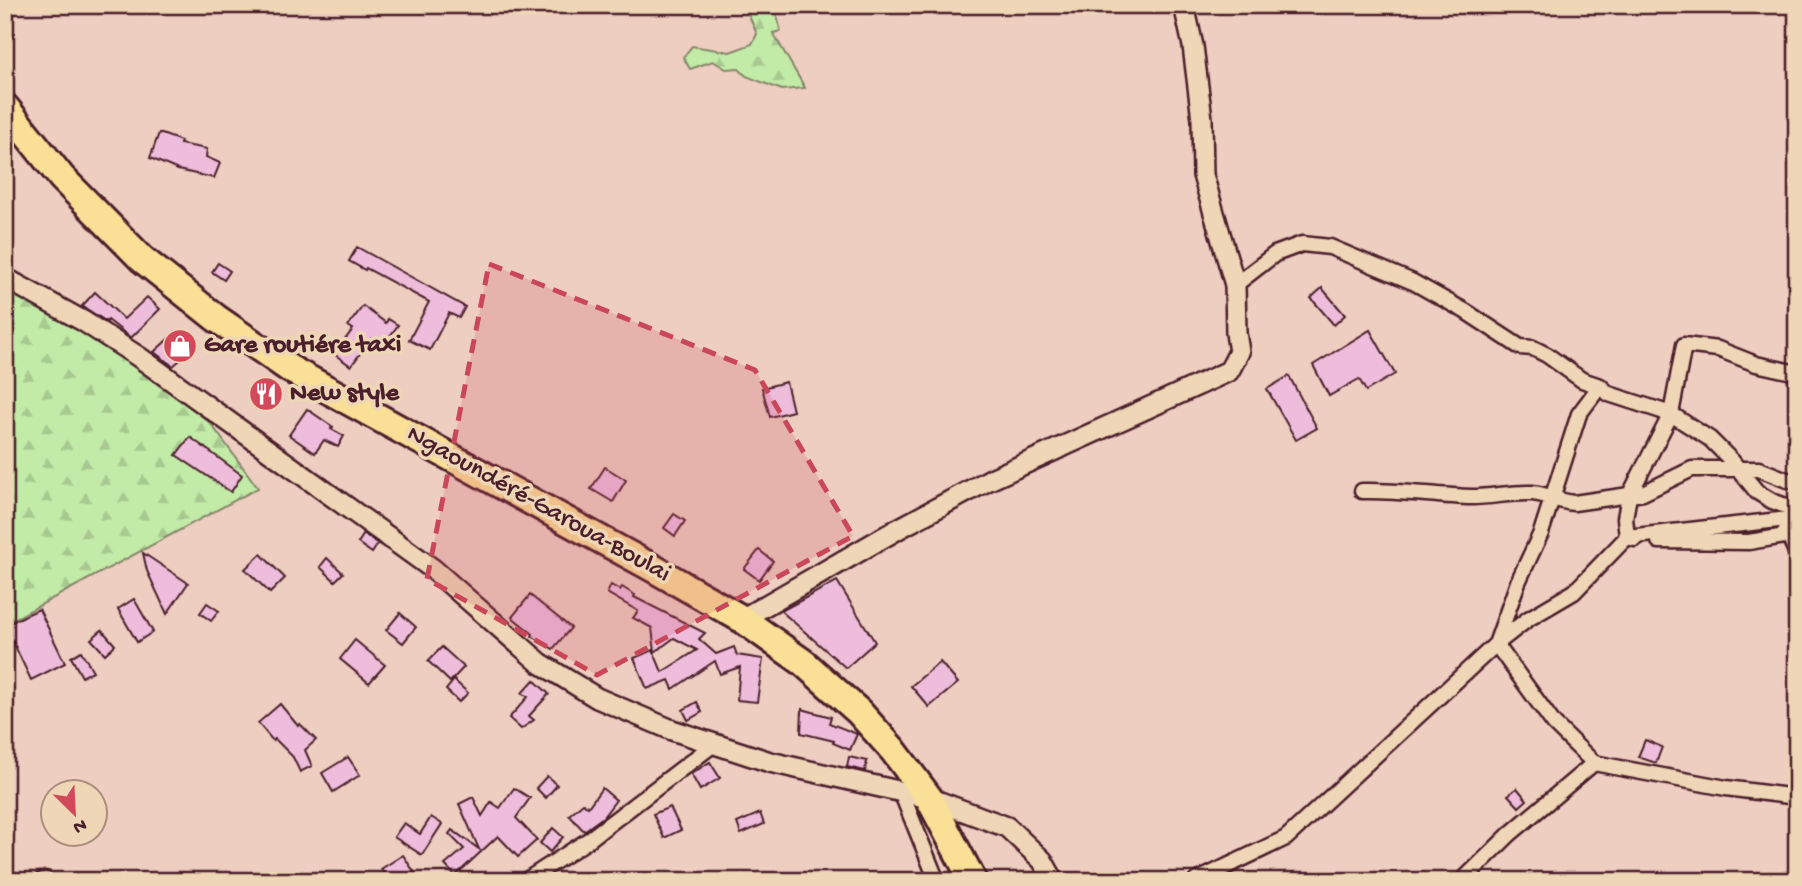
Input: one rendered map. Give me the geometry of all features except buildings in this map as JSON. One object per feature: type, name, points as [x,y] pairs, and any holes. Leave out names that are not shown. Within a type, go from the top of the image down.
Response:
[{"type":"highway","name":"Ngaoundéré-Garoua-Boulai","points":[[5,107],[62,178],[142,259],[227,325],[290,369],[742,619],[804,663],[859,712],[893,750],[929,798],[973,881]]},
{"type":"street","points":[[742,619],[989,480],[1229,371],[1239,352],[1235,285],[1203,175],[1202,118],[1193,46],[1184,5]]},
{"type":"street","points":[[1235,285],[1275,254],[1302,244],[1330,247],[1413,282],[1520,347],[1533,348],[1582,380],[1600,386],[1609,394],[1671,414],[1710,439],[1757,492],[1797,510]]},
{"type":"street","points":[[5,278],[83,321],[139,358],[433,569],[540,663],[597,698],[672,730],[770,762],[929,798],[1007,827],[1042,860],[1054,881]]},
{"type":"street","points":[[1627,537],[1625,518],[1629,496],[1671,414],[1684,345],[1718,349],[1756,364],[1797,373]]},
{"type":"street","points":[[1496,644],[1518,582],[1541,533],[1579,414],[1600,386]]},
{"type":"street","points":[[1362,491],[1388,490],[1471,496],[1532,493],[1574,503],[1643,493],[1692,469],[1759,469],[1797,481]]},
{"type":"street","points":[[1772,501],[1780,520],[1793,535],[1797,554]]},
{"type":"street","points":[[1196,881],[1286,838],[1496,644],[1528,619],[1574,592],[1627,537],[1797,518]]},
{"type":"street","points":[[1627,537],[1649,541],[1709,543],[1749,542],[1793,535]]},
{"type":"street","points":[[1496,644],[1554,724],[1594,762],[1726,788],[1797,797]]},
{"type":"street","points":[[525,881],[587,841],[714,744]]},
{"type":"street","points":[[1462,881],[1510,834],[1594,762]]},
{"type":"street","points":[[901,792],[937,881]]},
{"type":"highlighted area","points":[[489,264],[755,370],[853,536],[597,675],[427,579]]},
{"type":"green space","points":[[747,5],[774,5],[781,31],[773,33],[805,88],[782,90],[746,76],[738,68],[726,69],[713,61],[690,69],[683,57],[692,46],[730,52],[752,44],[757,34],[746,9]]},
{"type":"green space","points":[[5,284],[111,335],[211,424],[258,488],[5,624]]},
{"type":"place","name":"Gare routiére taxi","points":[[180,346]]},
{"type":"place","name":"New style","points":[[266,394]]}]
